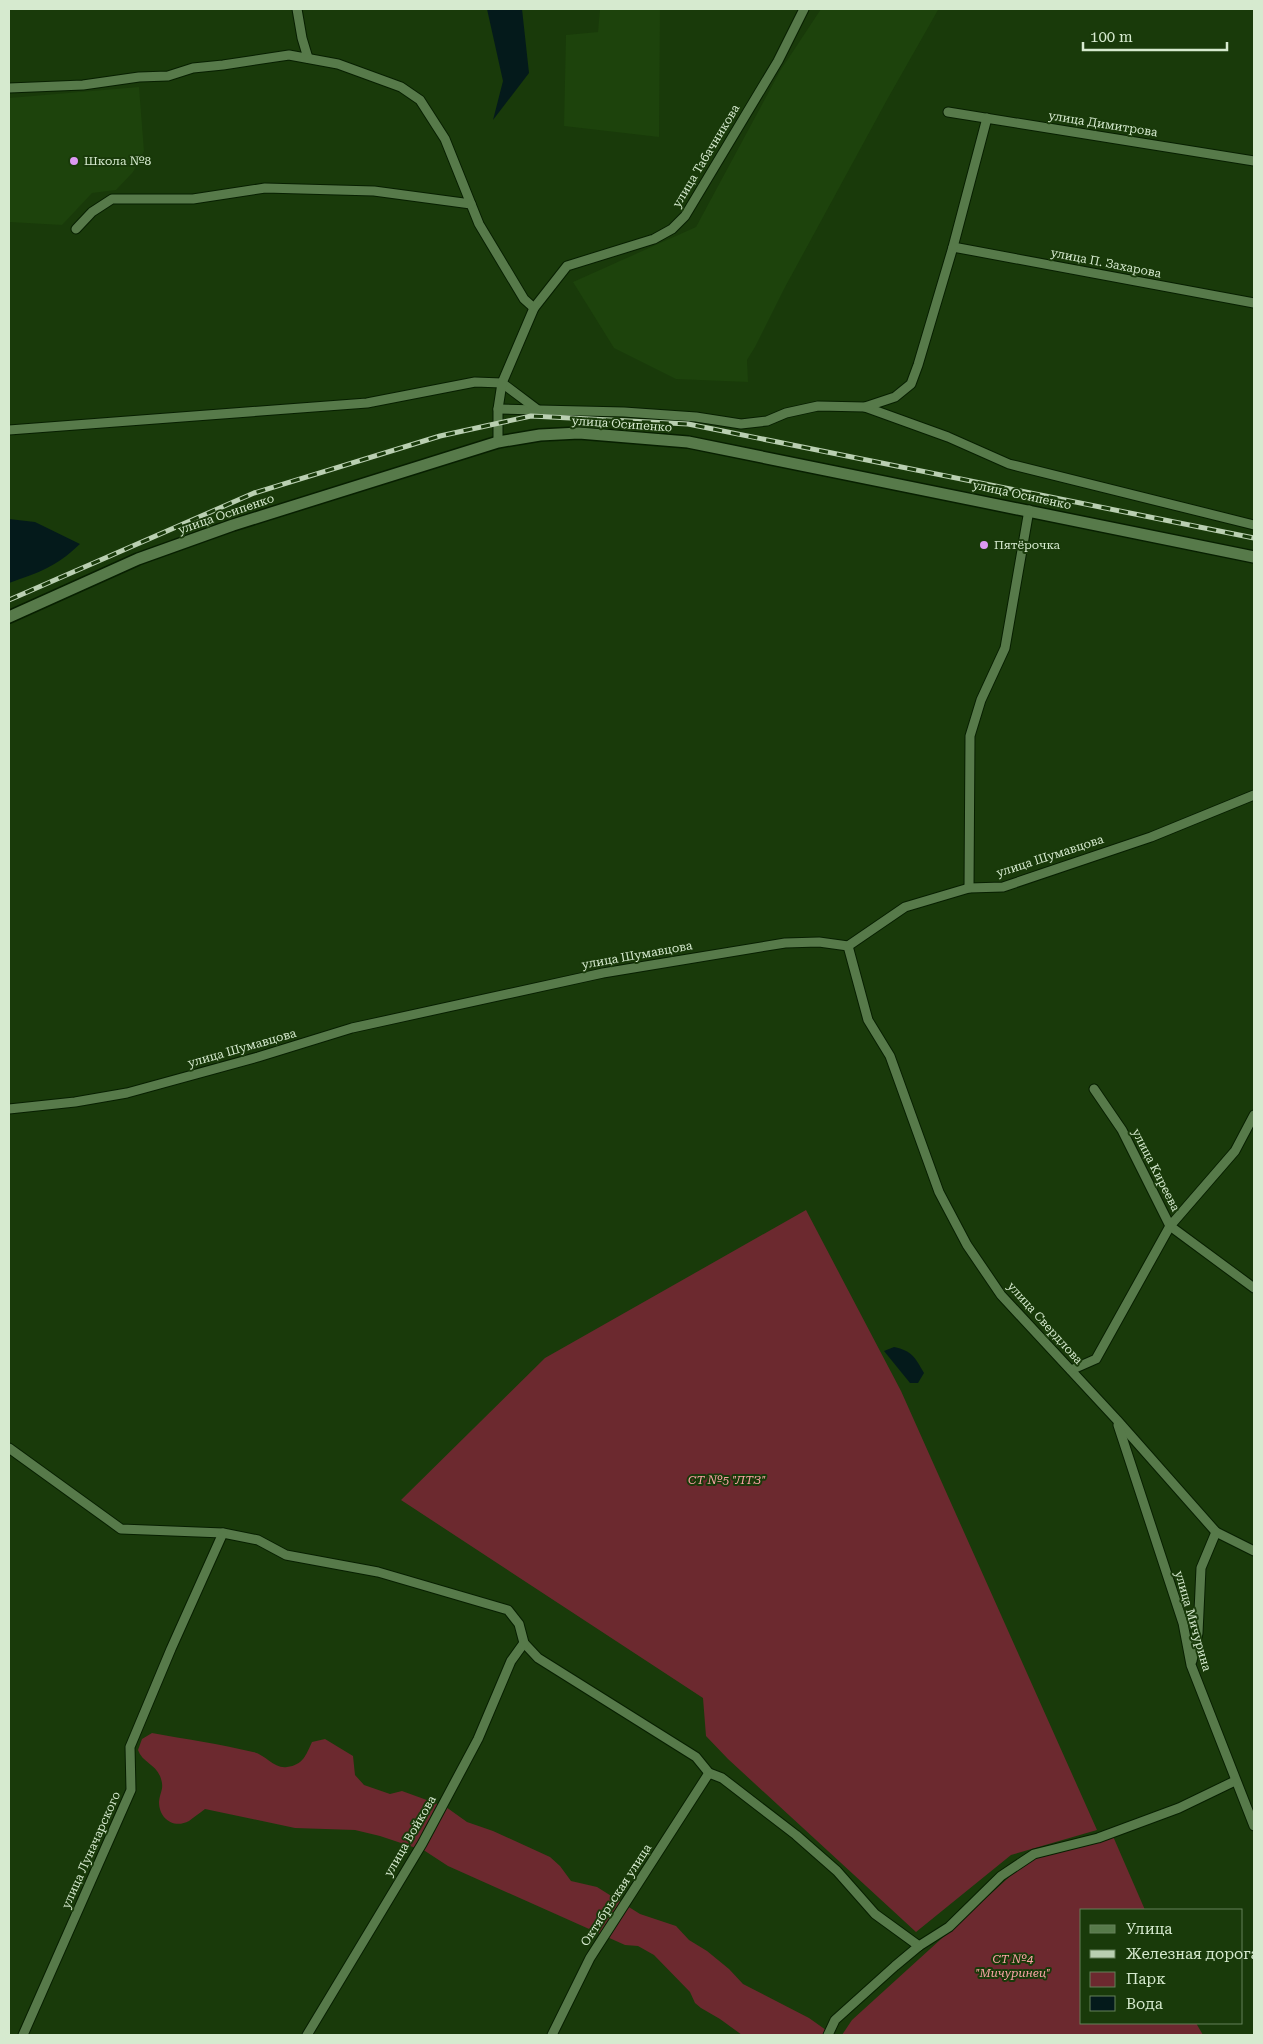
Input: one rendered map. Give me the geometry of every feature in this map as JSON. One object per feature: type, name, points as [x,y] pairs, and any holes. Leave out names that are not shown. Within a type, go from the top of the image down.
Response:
[{"type":"street","points":[[297,9],[308,58]]},
{"type":"street","name":"улица Табачникова","points":[[498,442],[498,410],[502,383],[534,308],[567,266],[654,239],[672,229],[685,216],[778,61],[804,9]]},
{"type":"street","points":[[9,88],[83,85],[139,77],[168,76],[193,68],[289,55],[354,68],[401,86],[420,100],[445,139],[479,224],[524,299],[534,308]]},
{"type":"street","name":"улица Димитрова","points":[[948,112],[1254,161]]},
{"type":"street","points":[[865,407],[895,397],[911,384],[953,247],[987,118]]},
{"type":"street","points":[[76,228],[92,212],[112,199],[193,199],[265,188],[374,191],[471,204]]},
{"type":"street","name":"улица П. Захарова","points":[[953,247],[1254,303]]},
{"type":"street","points":[[9,430],[367,403],[475,382],[502,383],[538,410]]},
{"type":"street","points":[[498,410],[624,412],[696,417],[741,424],[767,421],[786,413],[818,406],[865,407],[948,437],[1009,464],[1254,525]]},
{"type":"street","name":"улица Осипенко","points":[[9,618],[138,559],[233,525],[498,442],[540,435],[579,433],[688,442],[1254,557]]},
{"type":"street","points":[[969,888],[970,736],[981,700],[1005,648],[1029,510]]},
{"type":"street","name":"улица Шумавцова","points":[[9,1109],[75,1102],[127,1093],[258,1057],[352,1028],[603,973],[785,942],[819,942],[848,946],[905,907],[969,888],[1003,887],[1151,837],[1254,796]]},
{"type":"street","name":"улица Свердлова","points":[[848,946],[868,1020],[890,1056],[939,1192],[967,1245],[1001,1294],[1117,1420],[1216,1532],[1253,1548]]},
{"type":"street","name":"улица Киреева","points":[[1094,1089],[1122,1130],[1170,1226],[1254,1288]]},
{"type":"street","points":[[1071,1370],[1096,1359],[1170,1226],[1235,1151],[1254,1115]]},
{"type":"street","name":"улица Мичурина","points":[[1117,1420],[1183,1623],[1191,1665],[1254,1826]]},
{"type":"street","points":[[9,1448],[121,1529],[223,1533],[258,1540],[286,1554],[378,1572],[508,1610],[519,1624],[524,1643],[538,1658],[696,1757],[709,1773],[722,1778],[796,1835],[837,1871],[874,1914],[919,1946]]},
{"type":"street","points":[[1191,1665],[1198,1634],[1201,1568],[1216,1532]]},
{"type":"street","name":"улица Луначарского","points":[[23,2035],[131,1790],[130,1747],[223,1533]]},
{"type":"street","name":"улица Войкова","points":[[307,2035],[422,1844],[478,1739],[511,1661],[524,1643]]},
{"type":"street","name":"Октябрьская улица","points":[[552,2035],[590,1958],[709,1773]]},
{"type":"street","points":[[828,2035],[835,2020],[919,1946],[949,1927],[1001,1876],[1034,1854],[1098,1838],[1179,1808],[1235,1781]]},
{"type":"shaded area","points":[[600,9],[660,9],[659,137],[564,126],[566,35],[598,32]]},
{"type":"shaded area","points":[[821,9],[938,10],[888,98],[747,360],[748,382],[676,379],[614,348],[573,282],[696,227],[780,71]]},
{"type":"shaded area","name":"Школа №8","points":[[139,87],[144,151],[133,172],[116,190],[92,193],[62,225],[9,222],[9,98]]},
{"type":"green space","name":"СТ №5 \"ЛТЗ\"","points":[[806,1210],[901,1391],[1097,1830],[1011,1855],[916,1932],[728,1759],[706,1736],[703,1698],[401,1500],[545,1358]]},
{"type":"green space","points":[[152,1733],[257,1753],[282,1767],[297,1764],[303,1759],[312,1742],[325,1739],[353,1756],[355,1775],[364,1785],[390,1794],[402,1791],[446,1807],[467,1822],[493,1831],[550,1857],[560,1866],[571,1881],[597,1887],[640,1914],[676,1926],[689,1940],[707,1951],[729,1969],[743,1984],[809,2018],[833,2035],[742,2035],[695,2003],[690,1992],[654,1955],[638,1946],[625,1945],[448,1866],[425,1851],[380,1836],[355,1830],[295,1828],[205,1809],[189,1821],[183,1823],[178,1824],[168,1821],[160,1808],[159,1802],[162,1787],[160,1776],[138,1750],[142,1739]]},
{"type":"green space","name":"СТ №4 \"Мичуринец\"","points":[[1112,1834],[1145,1909],[1080,1909],[1080,2024],[1197,2024],[1203,2035],[842,2035],[852,2020],[1029,1859]]},
{"type":"water","points":[[487,9],[522,9],[529,73],[493,120],[503,81]]},
{"type":"water","points":[[9,519],[35,522],[80,544],[55,564],[30,576],[9,583]]},
{"type":"water","points":[[894,1347],[912,1355],[918,1363],[924,1373],[918,1383],[910,1383],[884,1351]]},
{"type":"railway","points":[[9,600],[254,493],[440,436],[531,416],[688,424],[1254,538]]},
{"type":"place","name":"Школа №8","points":[[74,161]]},
{"type":"place","name":"Пятёрочка","points":[[984,545]]}]
